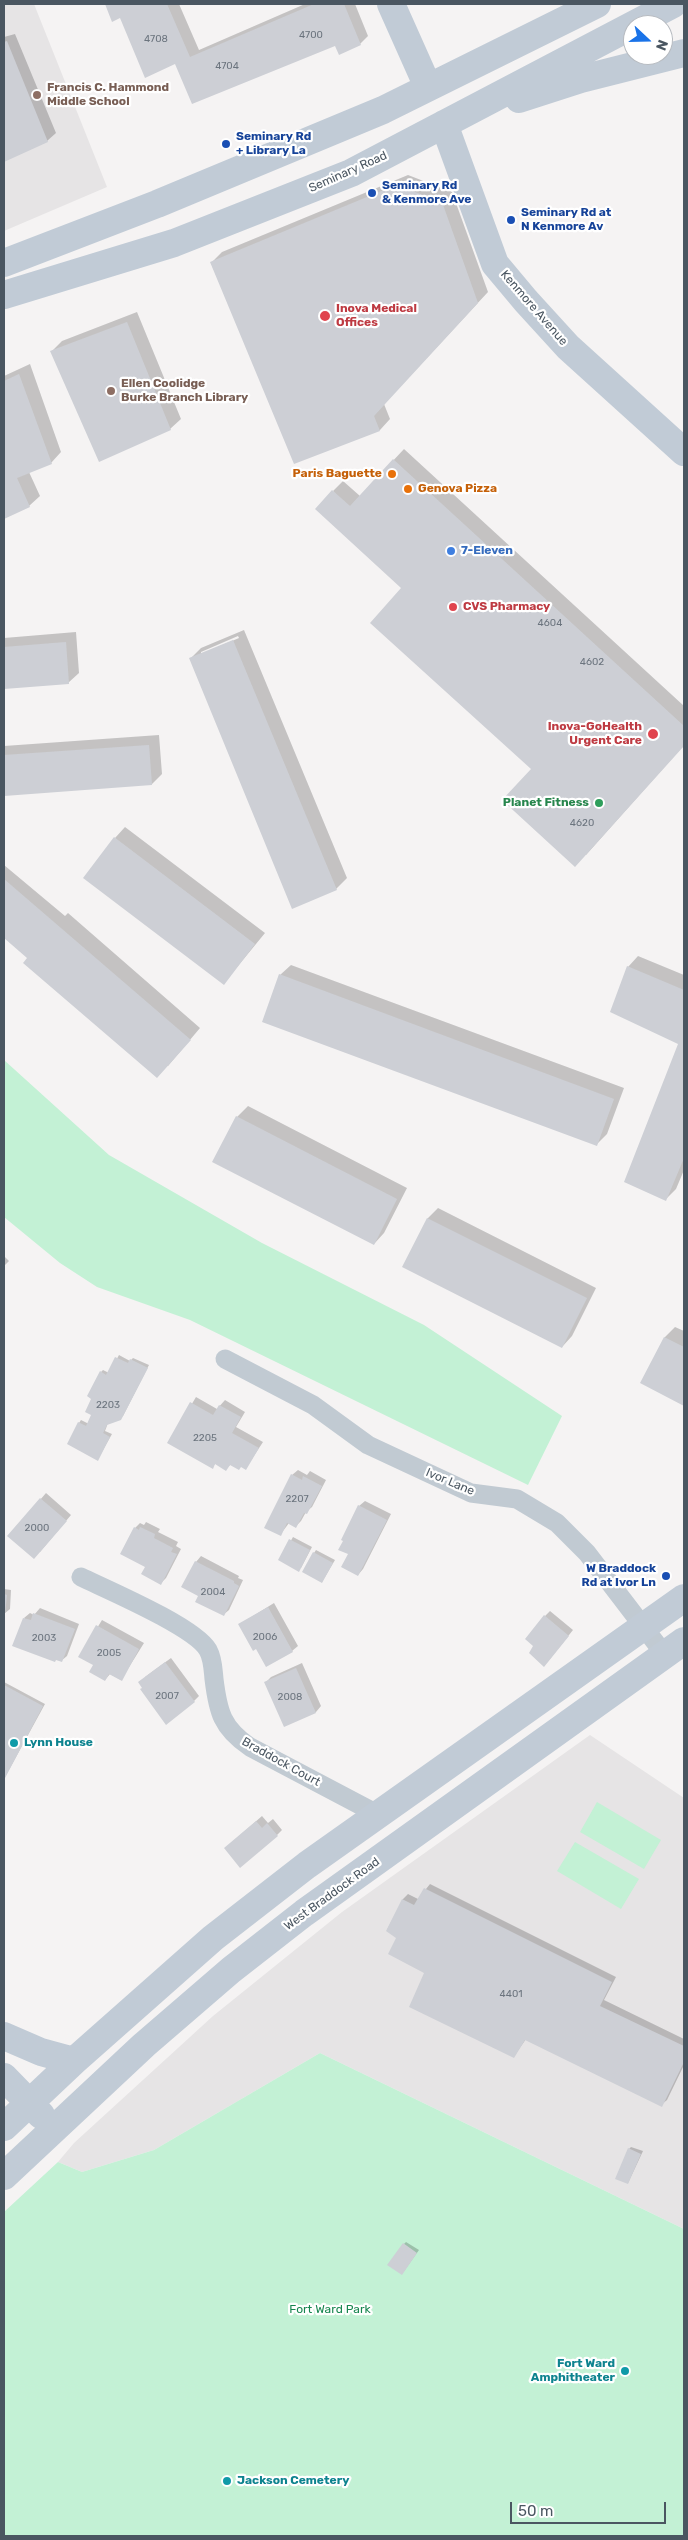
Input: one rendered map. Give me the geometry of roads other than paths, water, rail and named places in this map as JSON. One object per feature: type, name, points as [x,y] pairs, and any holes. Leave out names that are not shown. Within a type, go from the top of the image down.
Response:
[{"type":"main road","points":[[391,4],[424,78]]},
{"type":"main road","points":[[403,99],[424,78],[555,4]]},
{"type":"main road","points":[[16,292],[10,260],[157,204],[383,110],[597,4]]},
{"type":"main road","name":"Seminary Road","points":[[16,292],[174,243],[351,173],[672,4]]},
{"type":"main road","points":[[444,124],[581,79],[684,53]]},
{"type":"main road","name":"Kenmore Avenue","points":[[444,124],[495,264],[568,347],[684,452]]},
{"type":"main road","points":[[4,2127],[74,2061],[213,1938],[308,1866],[684,1598]]},
{"type":"main road","name":"West Braddock Road","points":[[4,2176],[144,2045],[224,1976],[304,1913],[674,1648]]},
{"type":"main road","points":[[4,2036],[41,2052],[74,2061]]},
{"type":"main road","points":[[4,2077],[28,2104],[56,2128]]},
{"type":"street","name":"Ivor Lane","points":[[225,1359],[313,1405],[368,1444],[471,1493],[518,1500],[557,1524],[587,1553],[644,1627],[674,1648]]},
{"type":"street","name":"Braddock Court","points":[[82,1577],[186,1630],[207,1648],[213,1661],[217,1705],[225,1725],[236,1737],[250,1747],[380,1816]]},
{"type":"place","name":"Francis C. Hammond Middle School","points":[[37,95]]},
{"type":"place","name":"Seminary Rd + Library La","points":[[226,144]]},
{"type":"place","name":"Seminary Rd & Kenmore Ave","points":[[372,193]]},
{"type":"place","name":"Seminary Rd at N Kenmore Av","points":[[511,220]]},
{"type":"place","name":"Inova Medical Offices","points":[[325,316]]},
{"type":"place","name":"Ellen Coolidge Burke Branch Library","points":[[111,391]]},
{"type":"place","name":"Paris Baguette","points":[[392,474]]},
{"type":"place","name":"Genova Pizza","points":[[408,489]]},
{"type":"place","name":"7-Eleven","points":[[451,551]]},
{"type":"place","name":"CVS Pharmacy","points":[[453,607]]},
{"type":"place","name":"Inova-GoHealth Urgent Care","points":[[653,734]]},
{"type":"place","name":"Planet Fitness","points":[[599,803]]},
{"type":"place","name":"W Braddock Rd at Ivor Ln","points":[[666,1576]]},
{"type":"place","name":"Lynn House","points":[[14,1743]]},
{"type":"place","name":"Fort Ward Amphitheater","points":[[625,2371]]},
{"type":"place","name":"Jackson Cemetery","points":[[227,2481]]},
{"type":"park label","name":"Fort Ward Park","points":[[330,2310]]}]
